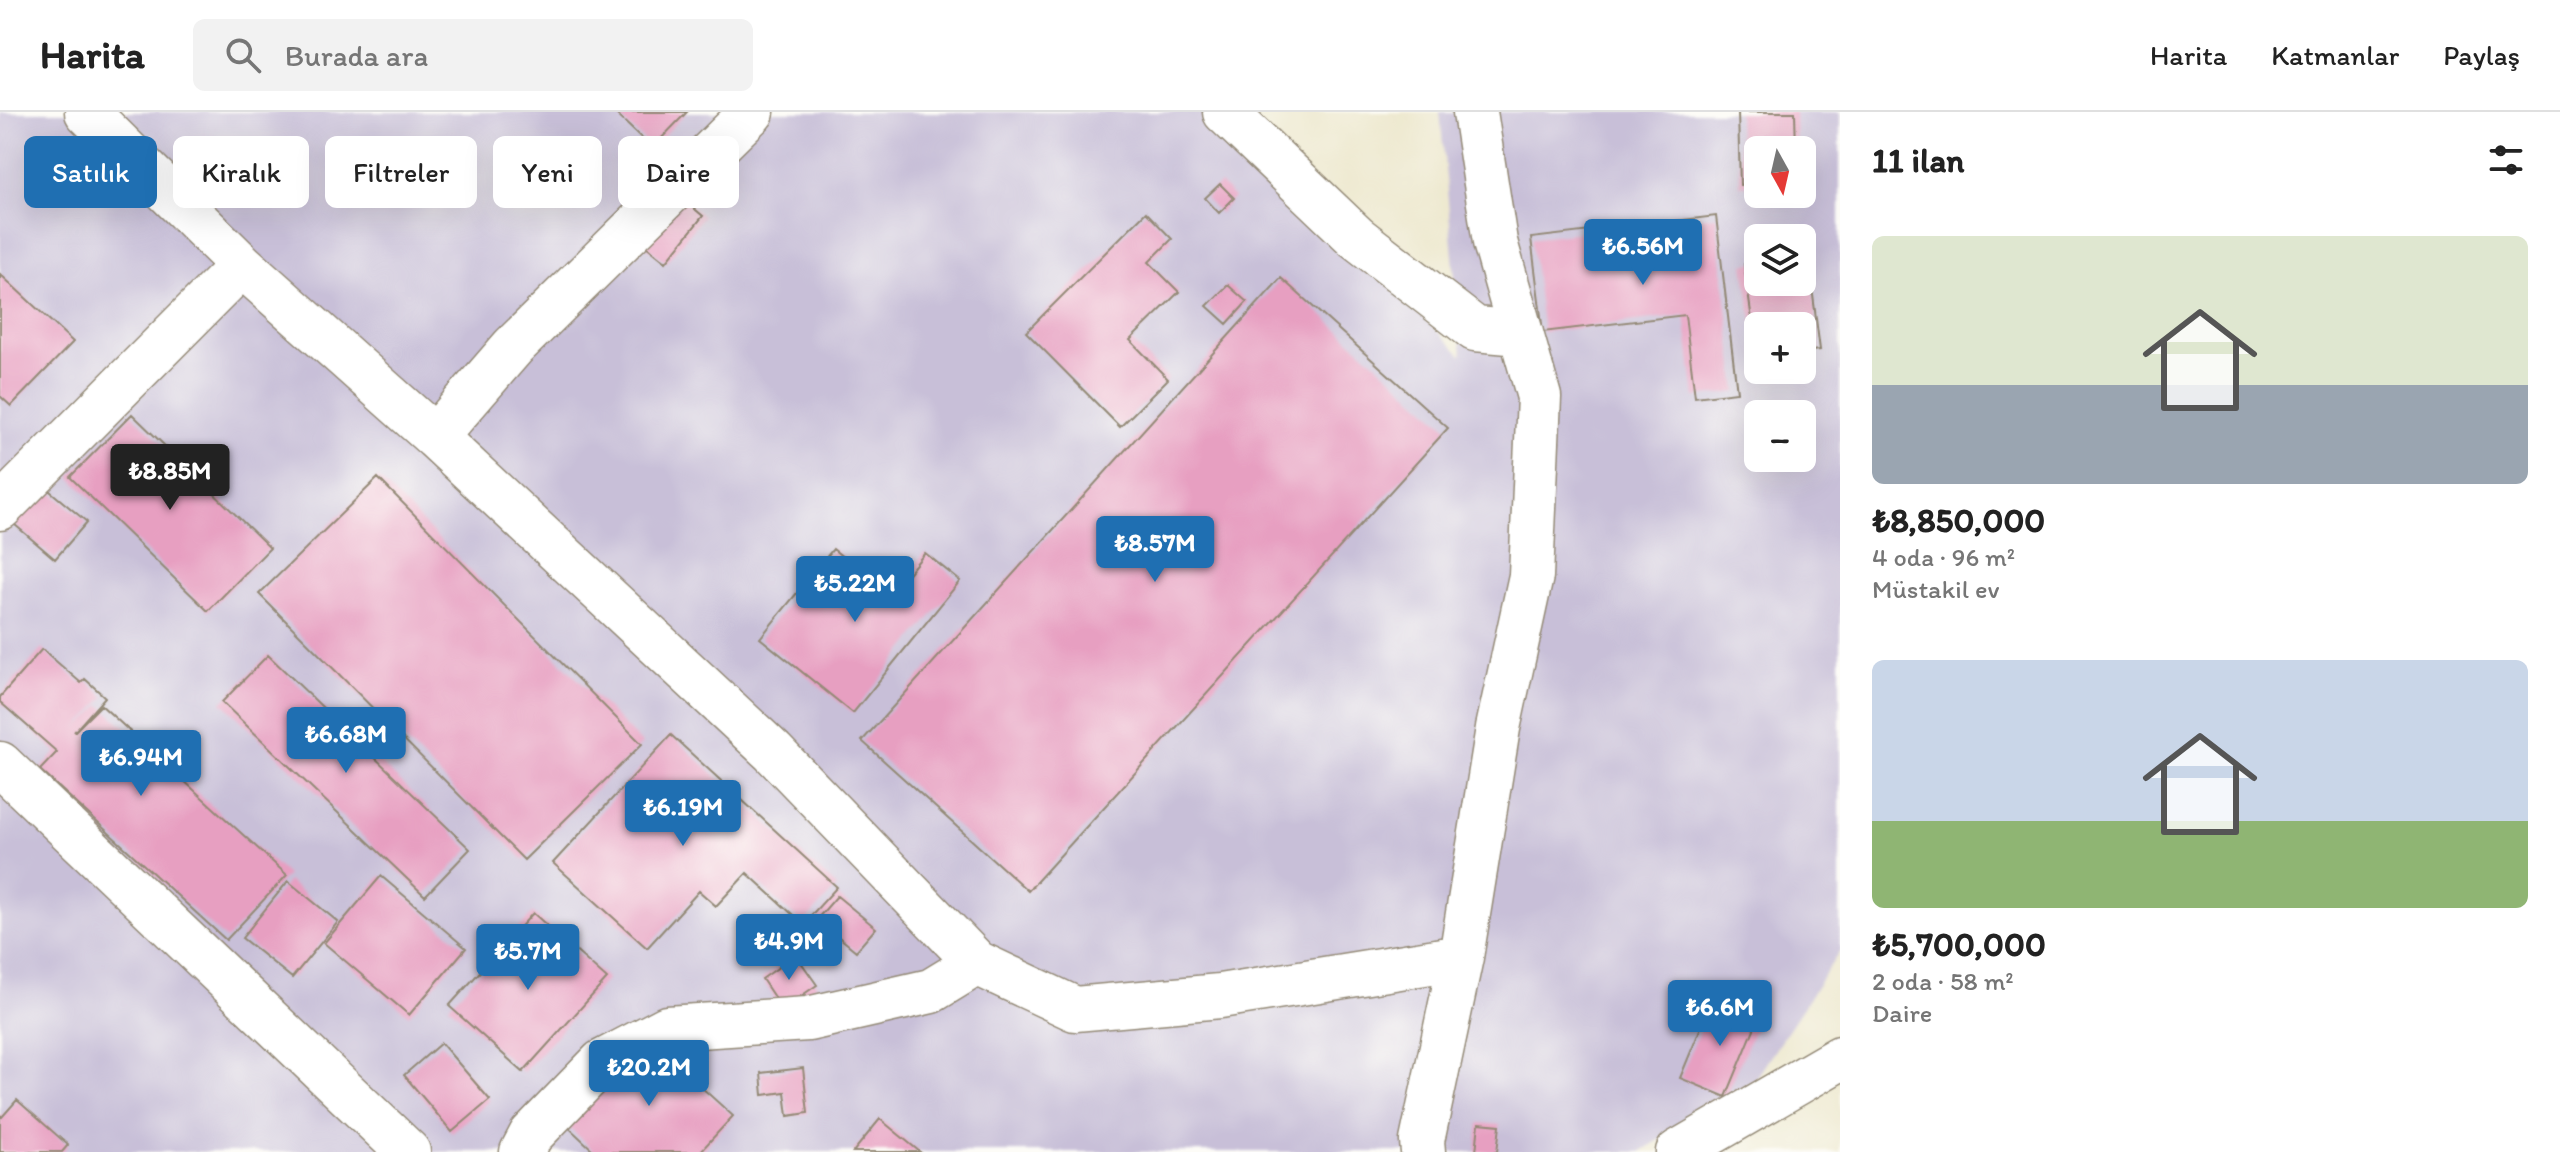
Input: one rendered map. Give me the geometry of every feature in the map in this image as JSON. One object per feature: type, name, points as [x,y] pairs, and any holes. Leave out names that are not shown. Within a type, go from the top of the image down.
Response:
[{"type":"street","points":[[87,112],[242,265],[435,437],[773,752],[977,963],[1075,1009],[1220,996],[1461,957]]},
{"type":"street","points":[[435,437],[513,347],[752,112]]},
{"type":"street","points":[[1225,112],[1356,237],[1475,329],[1521,333]]},
{"type":"street","points":[[1423,1152],[1422,1141],[1461,957],[1498,728],[1531,576],[1539,397],[1495,242],[1475,112]]},
{"type":"street","points":[[0,508],[242,265]]},
{"type":"street","points":[[0,764],[408,1152]]},
{"type":"street","points":[[522,1152],[531,1135],[602,1062],[667,1028],[808,1019],[931,991],[977,963]]},
{"type":"street","points":[[1678,1152],[1840,1058]]},
{"type":"shaded area","points":[[0,112],[1224,112],[1462,356],[1440,112],[1840,112],[1840,951],[1753,1083],[1640,1152],[0,1152]]},
{"type":"building","points":[[614,112],[687,112],[664,136],[639,136]]},
{"type":"building","points":[[1738,112],[1795,112],[1796,136],[1744,136],[1744,185],[1740,185]]},
{"type":"building","points":[[1220,184],[1234,198],[1219,213],[1205,198]]},
{"type":"building","points":[[658,208],[693,208],[703,216],[666,262],[635,237]]},
{"type":"building","points":[[1146,212],[1172,239],[1149,262],[1179,292],[1130,340],[1168,379],[1120,427],[1026,332]]},
{"type":"building","points":[[1716,216],[1737,392],[1695,397],[1685,315],[1543,332],[1531,238]]},
{"type":"building","points":[[0,274],[73,342],[11,406],[0,396]]},
{"type":"building","points":[[1281,278],[1448,428],[1028,891],[862,741]]},
{"type":"building","points":[[1228,285],[1247,302],[1227,324],[1207,306]]},
{"type":"building","points":[[1749,296],[1813,296],[1815,312],[1751,312]]},
{"type":"building","points":[[1816,319],[1820,350],[1816,350]]},
{"type":"building","points":[[132,414],[270,548],[208,611],[70,477]]},
{"type":"building","points":[[32,476],[87,522],[55,559],[1,513]]},
{"type":"building","points":[[378,478],[642,744],[524,860],[259,594]]},
{"type":"building","points":[[833,549],[890,595],[925,553],[960,581],[853,713],[760,638]]},
{"type":"building","points":[[42,649],[81,683],[85,679],[105,697],[74,732],[101,705],[287,875],[226,940],[40,770],[57,752],[0,702],[0,697]]},
{"type":"building","points":[[268,655],[470,849],[425,896],[222,702]]},
{"type":"building","points":[[671,735],[837,887],[803,924],[747,873],[716,906],[699,891],[647,948],[553,863]]},
{"type":"building","points":[[381,876],[466,948],[409,1015],[324,943]]},
{"type":"building","points":[[288,881],[338,922],[292,978],[242,938]]},
{"type":"building","points":[[837,896],[876,928],[856,951],[817,919]]},
{"type":"building","points":[[533,913],[607,979],[523,1072],[449,1006]]},
{"type":"building","points":[[796,955],[817,985],[782,1009],[762,979]]},
{"type":"building","points":[[1713,998],[1759,1017],[1726,1097],[1680,1078]]},
{"type":"building","points":[[645,1036],[733,1116],[700,1152],[595,1152],[565,1124]]},
{"type":"building","points":[[441,1043],[490,1100],[452,1132],[404,1075]]},
{"type":"building","points":[[803,1068],[808,1113],[788,1116],[785,1092],[763,1095],[761,1073]]},
{"type":"building","points":[[17,1100],[68,1145],[62,1152],[0,1152],[0,1115],[2,1117]]},
{"type":"building","points":[[880,1119],[920,1152],[853,1152]]},
{"type":"building","points":[[1479,1123],[1500,1125],[1497,1152],[1476,1152]]}]
